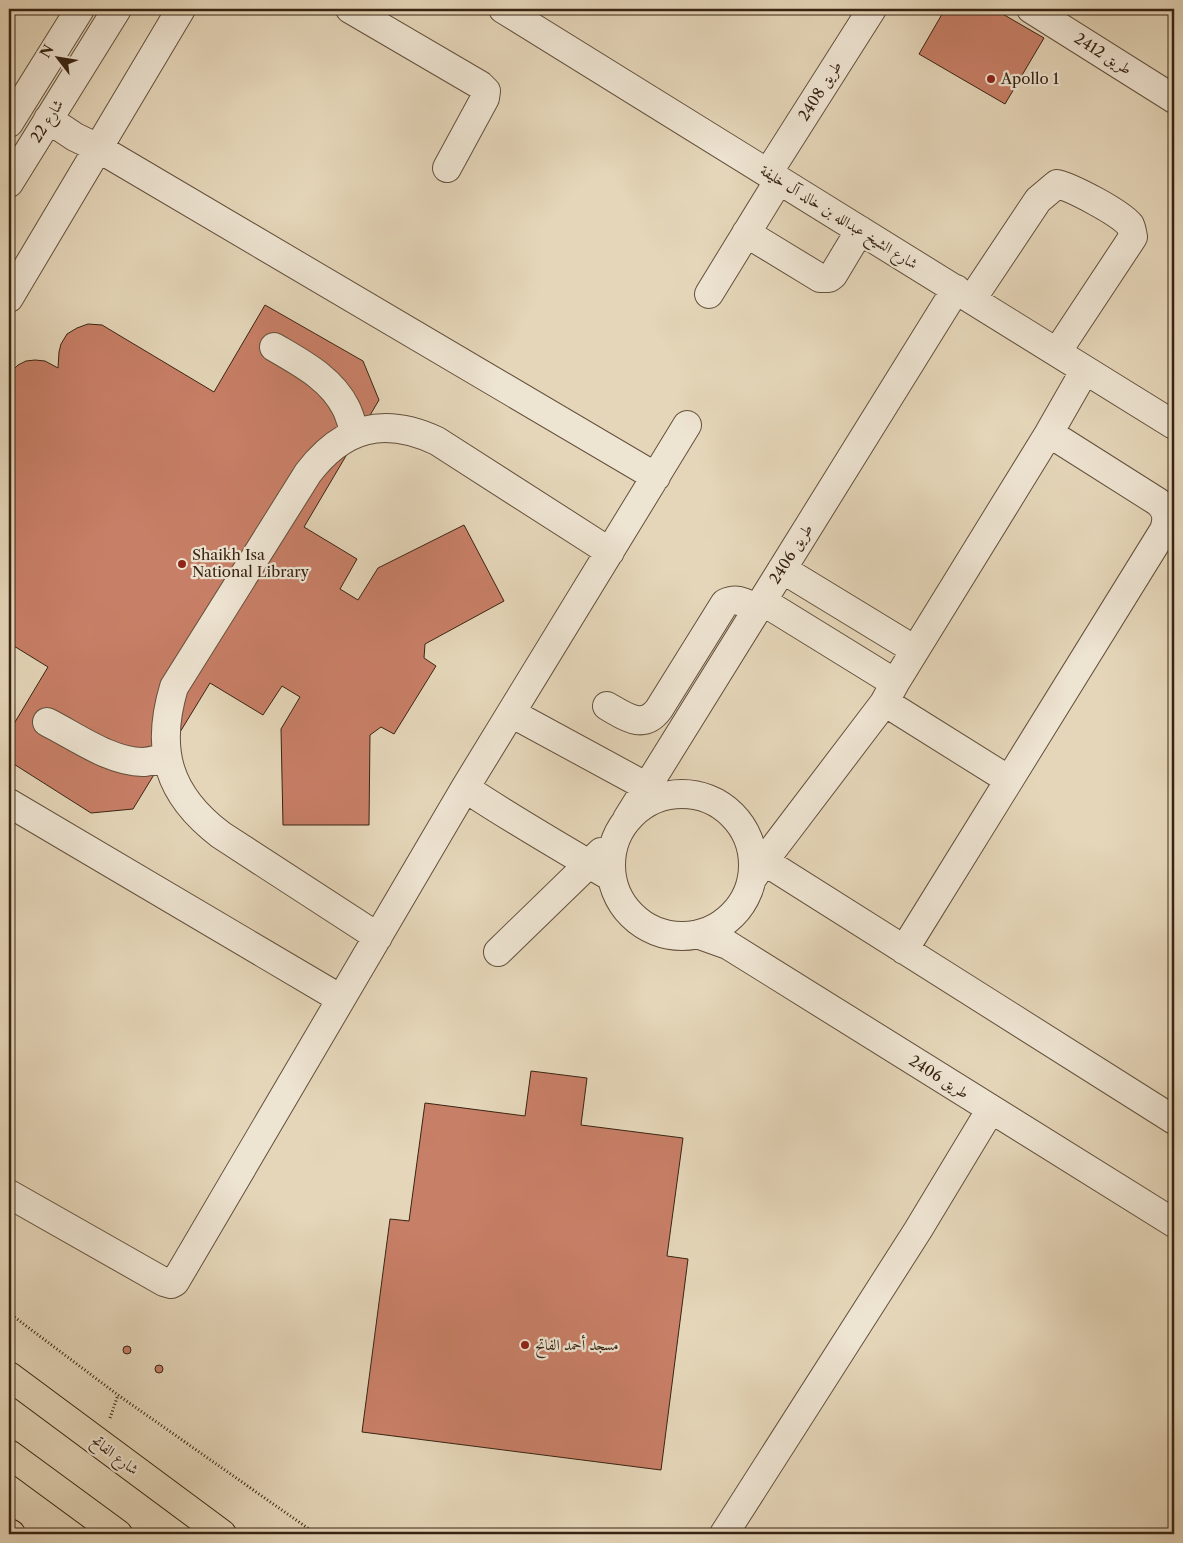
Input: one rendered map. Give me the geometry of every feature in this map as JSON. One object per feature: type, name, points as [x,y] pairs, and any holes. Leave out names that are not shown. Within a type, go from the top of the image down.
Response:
[{"type":"main road","name":"شارع الفاتح","points":[[9,1376],[222,1534]]},
{"type":"main road","points":[[9,1454],[118,1534]]},
{"type":"street","points":[[9,123],[80,9]]},
{"type":"street","name":"شارع 22","points":[[9,183],[117,9]]},
{"type":"street","points":[[9,298],[181,9]]},
{"type":"street","points":[[350,9],[480,85],[486,91],[485,98],[447,168]]},
{"type":"street","name":"طريق 2408","points":[[709,294],[746,233],[773,176],[872,9]]},
{"type":"street","name":"طريق 2412","points":[[1031,9],[1174,99]]},
{"type":"street","name":"شارع الشيخ عبدالله بن خالد آل خليفة","points":[[515,12],[773,176],[1174,425]]},
{"type":"street","points":[[48,119],[656,477]]},
{"type":"street","name":"طريق 2406","points":[[655,791],[717,672],[782,569],[964,294],[1038,200],[1057,184],[1067,186],[1122,217],[1132,227],[1133,237],[1057,352]]},
{"type":"street","points":[[746,233],[824,279],[833,275],[860,230]]},
{"type":"street","points":[[274,347],[312,370],[332,387],[346,409],[355,434]]},
{"type":"street","points":[[465,788],[509,818],[532,829],[600,870],[618,900],[634,919],[654,932],[677,937],[700,935],[719,927],[734,914],[746,898],[756,865],[890,693],[1049,433],[1085,370]]},
{"type":"street","points":[[9,1194],[164,1282],[171,1284],[175,1282],[465,788],[687,425]]},
{"type":"street","points":[[378,937],[206,823],[192,809],[181,794],[173,776],[168,757],[165,734],[167,710],[174,687],[308,473],[320,457],[336,443],[355,434],[375,428],[396,428],[418,432],[436,441],[610,552]]},
{"type":"street","points":[[904,950],[1166,522],[1164,507],[1158,502],[1049,433]]},
{"type":"street","points":[[782,569],[915,650]]},
{"type":"street","points":[[607,706],[636,721],[650,718],[659,709],[725,603],[735,599],[760,605],[890,693],[894,708],[1009,780]]},
{"type":"street","points":[[692,656],[717,672]]},
{"type":"street","points":[[511,713],[655,791],[703,797],[721,805],[736,818],[747,834],[756,865],[904,950],[1174,1120]]},
{"type":"street","points":[[48,722],[98,749],[121,758],[145,762],[168,757]]},
{"type":"street","points":[[498,952],[600,870],[610,857],[621,828],[655,791]]},
{"type":"street","points":[[9,803],[341,999]]},
{"type":"street","name":"طريق 2406","points":[[700,935],[728,945],[1174,1223]]},
{"type":"street","points":[[724,1534],[908,1247],[991,1110]]},
{"type":"path","points":[[9,1312],[118,1395],[316,1534]]},
{"type":"path","points":[[100,1444],[118,1395]]},
{"type":"building","name":"Apollo 1","points":[[945,9],[994,9],[1044,38],[1005,104],[919,54]]},
{"type":"building","name":"Shaikh Isa National Library","points":[[265,305],[363,361],[379,400],[304,527],[357,559],[340,589],[358,600],[378,568],[464,525],[504,601],[425,644],[424,658],[436,666],[394,734],[381,727],[370,735],[369,825],[283,825],[281,729],[300,697],[282,686],[263,715],[210,683],[133,809],[91,813],[9,761],[9,732],[48,667],[9,643],[9,374],[18,365],[26,361],[45,361],[58,368],[61,344],[67,334],[88,324],[102,325],[214,392]]},
{"type":"building","name":"مسجد أحمد الفاتح","points":[[531,1071],[587,1078],[581,1125],[683,1138],[667,1256],[688,1259],[661,1470],[362,1432],[390,1219],[409,1221],[425,1103],[525,1116]]},
{"type":"building","points":[[127,1346],[131,1350],[127,1354],[123,1350]]},
{"type":"building","points":[[159,1365],[163,1369],[159,1373],[155,1369]]},
{"type":"place","name":"Apollo 1","points":[[991,79]]},
{"type":"place","name":"Shaikh Isa National Library","points":[[182,564]]},
{"type":"place","name":"مسجد أحمد الفاتح","points":[[525,1345]]}]
